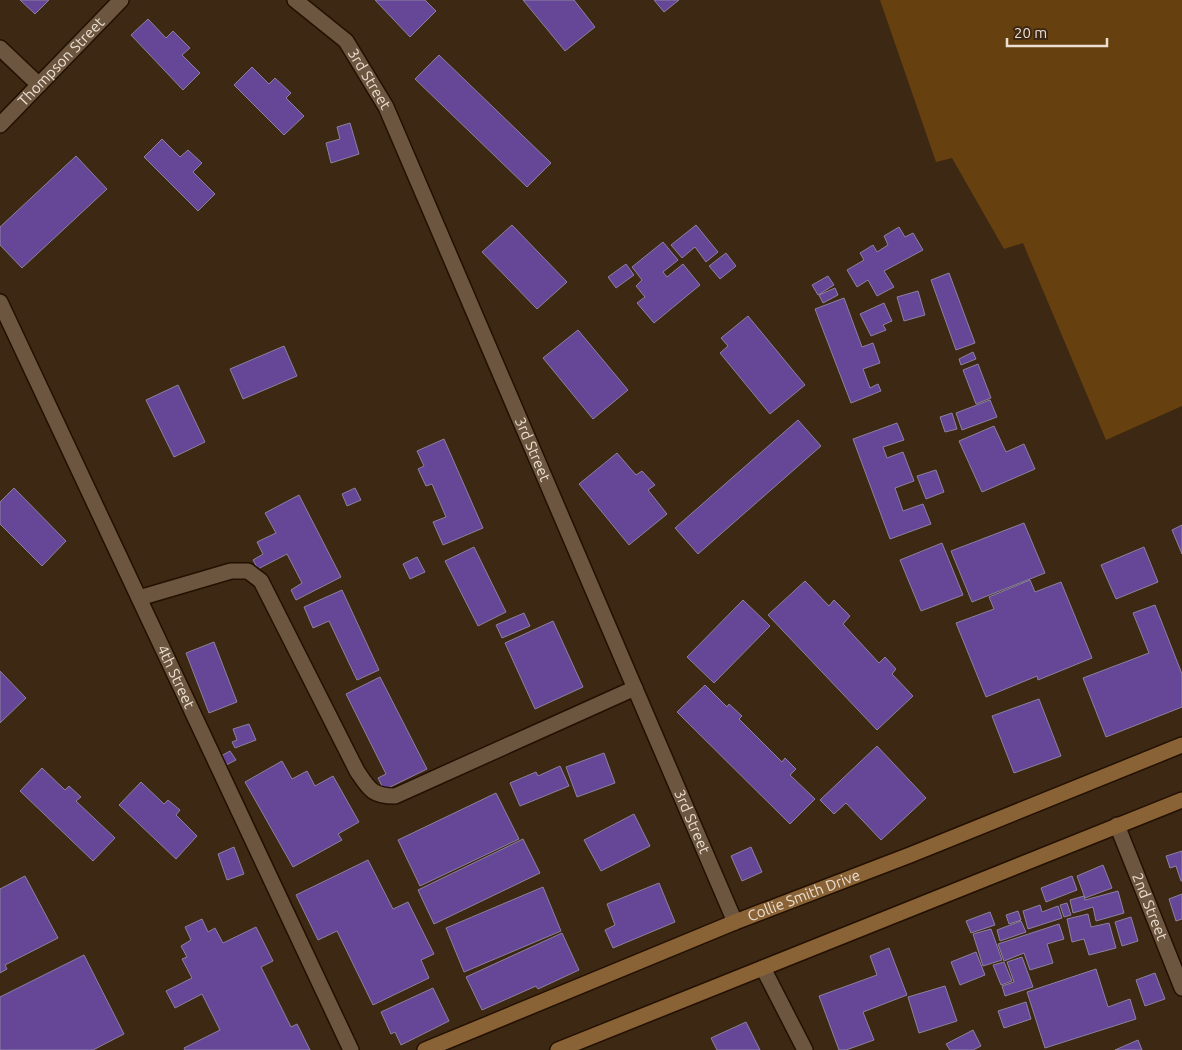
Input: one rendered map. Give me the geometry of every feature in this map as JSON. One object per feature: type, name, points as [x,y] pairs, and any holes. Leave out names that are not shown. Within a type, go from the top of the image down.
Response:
[{"type":"street","name":"Thompson Street","points":[[0,125],[121,0]]},
{"type":"street","name":"3rd Street","points":[[295,0],[346,41],[386,107],[735,922]]},
{"type":"street","points":[[0,48],[39,85]]},
{"type":"street","name":"4th Street","points":[[0,302],[350,1050]]},
{"type":"street","points":[[139,598],[231,571],[248,571],[261,581],[357,771],[369,789],[383,796],[395,796],[635,688]]},
{"type":"street","name":"Collie Smith Drive","points":[[426,1050],[735,922],[910,855],[1182,745]]},
{"type":"street","points":[[558,1050],[1182,800]]},
{"type":"street","name":"2nd Street","points":[[1117,825],[1182,988]]},
{"type":"street","points":[[762,968],[804,1050]]},
{"type":"shaded area","points":[[880,0],[1182,0],[1182,406],[1106,440],[1023,243],[1004,249],[952,158],[936,162]]},
{"type":"building","points":[[20,0],[49,0],[35,14]]},
{"type":"building","points":[[375,0],[425,0],[436,11],[410,37]]},
{"type":"building","points":[[523,0],[574,0],[595,27],[565,51]]},
{"type":"building","points":[[654,0],[679,0],[664,12]]},
{"type":"building","points":[[148,19],[166,38],[173,31],[190,48],[182,55],[200,73],[183,90],[131,35]]},
{"type":"building","points":[[439,55],[551,163],[527,187],[415,79]]},
{"type":"building","points":[[252,67],[269,84],[275,78],[291,93],[286,98],[304,116],[284,135],[234,85]]},
{"type":"building","points":[[350,123],[359,154],[331,163],[326,143],[340,139],[337,127]]},
{"type":"building","points":[[162,139],[180,157],[188,150],[202,163],[193,172],[215,194],[198,211],[144,157]]},
{"type":"building","points":[[76,156],[107,189],[22,268],[0,245],[0,227]]},
{"type":"building","points":[[512,225],[567,282],[537,309],[482,252]]},
{"type":"building","points":[[696,225],[718,252],[706,262],[695,247],[682,258],[671,245]]},
{"type":"building","points":[[899,227],[905,237],[913,233],[923,250],[884,271],[894,287],[877,296],[868,280],[857,287],[847,270],[864,260],[860,253],[873,245],[877,252],[888,245],[884,236]]},
{"type":"building","points":[[663,242],[678,260],[663,272],[667,277],[683,264],[700,285],[654,323],[637,303],[645,297],[636,286],[642,280],[632,267]]},
{"type":"building","points":[[726,253],[736,266],[720,279],[709,266]]},
{"type":"building","points":[[626,264],[634,275],[616,288],[608,277]]},
{"type":"building","points":[[949,273],[975,343],[956,350],[931,280]]},
{"type":"building","points":[[828,276],[834,285],[818,295],[812,285]]},
{"type":"building","points":[[835,288],[838,295],[823,303],[819,295]]},
{"type":"building","points":[[918,291],[925,315],[904,321],[897,297]]},
{"type":"building","points":[[844,298],[862,347],[873,343],[880,363],[863,369],[870,388],[878,384],[881,391],[851,403],[815,309]]},
{"type":"building","points":[[884,303],[892,321],[883,325],[886,330],[871,336],[860,314]]},
{"type":"building","points":[[748,316],[805,385],[770,414],[720,353],[728,346],[721,338]]},
{"type":"building","points":[[578,330],[628,390],[593,419],[543,358]]},
{"type":"building","points":[[284,346],[297,376],[243,399],[230,369]]},
{"type":"building","points":[[973,352],[976,359],[961,365],[959,359]]},
{"type":"building","points":[[978,364],[991,398],[976,404],[963,370]]},
{"type":"building","points":[[178,385],[205,442],[174,457],[146,400]]},
{"type":"building","points":[[990,400],[997,417],[962,430],[956,413]]},
{"type":"building","points":[[952,413],[957,429],[945,432],[940,417]]},
{"type":"building","points":[[798,420],[821,446],[698,554],[675,528]]},
{"type":"building","points":[[897,423],[904,440],[883,447],[887,458],[903,452],[914,481],[895,488],[903,511],[923,504],[931,524],[890,539],[853,439]]},
{"type":"building","points":[[994,426],[1006,452],[1024,444],[1035,469],[982,492],[959,441]]},
{"type":"building","points":[[444,439],[483,528],[443,545],[433,522],[446,517],[432,484],[426,486],[418,469],[424,466],[417,451]]},
{"type":"building","points":[[617,453],[636,475],[642,471],[655,485],[648,490],[667,514],[629,545],[579,484]]},
{"type":"building","points":[[936,470],[944,492],[926,499],[917,476]]},
{"type":"building","points":[[14,488],[66,541],[42,566],[0,524],[0,502]]},
{"type":"building","points":[[355,488],[361,500],[347,506],[342,494]]},
{"type":"building","points":[[299,495],[341,577],[296,600],[291,590],[302,583],[287,554],[258,569],[253,560],[263,554],[257,542],[276,533],[265,513]]},
{"type":"building","points":[[1024,523],[1045,573],[972,602],[951,551]]},
{"type":"building","points":[[1182,525],[1182,554],[1172,530]]},
{"type":"building","points":[[942,543],[963,595],[921,611],[900,560]]},
{"type":"building","points":[[474,547],[506,612],[478,626],[445,561]]},
{"type":"building","points":[[1144,547],[1158,582],[1116,599],[1101,565]]},
{"type":"building","points":[[417,557],[425,572],[410,579],[403,564]]},
{"type":"building","points":[[1030,580],[1035,592],[1061,582],[1092,658],[1038,680],[1037,676],[986,697],[956,623],[994,609],[989,597]]},
{"type":"building","points":[[805,581],[829,606],[834,600],[850,616],[843,624],[879,663],[885,657],[896,669],[892,674],[913,696],[877,730],[768,615]]},
{"type":"building","points":[[342,590],[379,670],[357,680],[329,621],[313,628],[304,607]]},
{"type":"building","points":[[743,600],[770,626],[714,683],[687,657]]},
{"type":"building","points":[[1155,605],[1182,674],[1182,707],[1106,737],[1083,678],[1149,653],[1133,613]]},
{"type":"building","points":[[524,613],[530,626],[502,638],[496,625]]},
{"type":"building","points":[[553,621],[583,687],[535,709],[505,643]]},
{"type":"building","points":[[214,642],[237,702],[209,713],[186,653]]},
{"type":"building","points":[[0,671],[26,698],[0,723]]},
{"type":"building","points":[[380,677],[427,769],[384,790],[378,778],[386,774],[346,694]]},
{"type":"building","points":[[705,685],[727,707],[729,704],[742,716],[739,719],[782,762],[785,758],[796,769],[790,775],[815,799],[790,824],[677,712]]},
{"type":"building","points":[[1039,699],[1061,756],[1014,773],[992,716]]},
{"type":"building","points":[[249,724],[256,740],[235,748],[232,742],[237,740],[233,729]]},
{"type":"building","points":[[877,746],[926,798],[881,840],[846,803],[834,814],[820,800]]},
{"type":"building","points":[[230,751],[236,760],[226,765],[221,756]]},
{"type":"building","points":[[604,753],[615,783],[577,797],[566,767]]},
{"type":"building","points":[[282,761],[292,779],[307,771],[315,786],[333,776],[359,822],[338,834],[342,840],[293,867],[245,782]]},
{"type":"building","points":[[560,766],[569,786],[520,806],[510,783],[536,772],[538,776]]},
{"type":"building","points":[[42,768],[65,790],[69,786],[81,797],[76,801],[115,838],[93,861],[20,791]]},
{"type":"building","points":[[141,782],[164,804],[168,800],[180,810],[176,815],[197,836],[176,859],[119,805]]},
{"type":"building","points":[[496,793],[519,839],[420,886],[398,840]]},
{"type":"building","points":[[634,814],[650,846],[601,871],[584,840]]},
{"type":"building","points":[[523,839],[540,873],[434,924],[418,890]]},
{"type":"building","points":[[234,847],[244,874],[227,880],[218,854]]},
{"type":"building","points":[[751,847],[762,872],[742,881],[731,856]]},
{"type":"building","points":[[1182,851],[1181,881],[1176,866],[1170,868],[1166,856]]},
{"type":"building","points":[[368,860],[393,909],[408,902],[434,954],[421,960],[429,978],[373,1005],[337,931],[318,940],[296,895]]},
{"type":"building","points":[[1103,865],[1112,888],[1085,898],[1077,876]]},
{"type":"building","points":[[25,876],[58,938],[5,965],[7,969],[0,973],[0,889]]},
{"type":"building","points":[[1072,876],[1077,890],[1046,902],[1041,888]]},
{"type":"building","points":[[659,883],[675,922],[613,948],[605,930],[615,925],[607,904]]},
{"type":"building","points":[[543,887],[561,931],[464,972],[446,928]]},
{"type":"building","points":[[1118,891],[1124,913],[1096,921],[1093,907],[1073,913],[1070,900],[1084,896],[1085,900]]},
{"type":"building","points":[[1182,894],[1182,919],[1176,921],[1169,899]]},
{"type":"building","points":[[1067,903],[1071,915],[1064,917],[1060,905]]},
{"type":"building","points":[[1040,905],[1042,912],[1058,906],[1062,918],[1028,929],[1023,911]]},
{"type":"building","points":[[1018,911],[1021,920],[1009,924],[1006,915]]},
{"type":"building","points":[[990,912],[995,925],[971,933],[966,921]]},
{"type":"building","points":[[1088,914],[1091,927],[1109,923],[1116,948],[1089,955],[1084,939],[1072,942],[1067,919]]},
{"type":"building","points":[[1131,917],[1138,941],[1122,946],[1115,922]]},
{"type":"building","points":[[202,919],[208,932],[215,928],[223,943],[256,927],[273,961],[261,967],[291,1027],[297,1024],[310,1050],[185,1050],[184,1048],[220,1030],[202,994],[175,1008],[166,991],[192,978],[182,959],[187,957],[181,946],[191,940],[185,927]]},
{"type":"building","points":[[1021,921],[1026,932],[1000,941],[997,930]]},
{"type":"building","points":[[1059,924],[1064,939],[1047,944],[1053,963],[1030,970],[1024,953],[1004,961],[998,944]]},
{"type":"building","points":[[991,929],[1002,960],[983,966],[973,934]]},
{"type":"building","points":[[562,933],[579,970],[538,989],[536,986],[482,1010],[466,977]]},
{"type":"building","points":[[889,948],[907,995],[863,1012],[874,1040],[846,1050],[839,1050],[819,996],[877,975],[870,956]]},
{"type":"building","points":[[976,952],[985,975],[960,985],[951,962]]},
{"type":"building","points":[[84,955],[124,1034],[93,1050],[0,1050],[0,997]]},
{"type":"building","points":[[1022,957],[1033,987],[1005,996],[1002,986],[1014,982],[1007,962]]},
{"type":"building","points":[[1004,962],[1012,981],[1001,985],[993,965]]},
{"type":"building","points":[[1096,969],[1108,1007],[1130,999],[1136,1019],[1045,1048],[1027,992]]},
{"type":"building","points":[[1155,973],[1165,999],[1145,1006],[1136,980]]},
{"type":"building","points":[[945,986],[957,1021],[919,1033],[908,997]]},
{"type":"building","points":[[433,988],[449,1021],[401,1045],[395,1032],[391,1034],[381,1012]]},
{"type":"building","points":[[1026,1002],[1031,1019],[1004,1028],[998,1011]]},
{"type":"building","points":[[746,1022],[760,1050],[717,1050],[711,1038]]},
{"type":"building","points":[[973,1030],[981,1046],[973,1050],[950,1050],[946,1044]]},
{"type":"building","points":[[1138,1040],[1142,1050],[1115,1050]]}]
